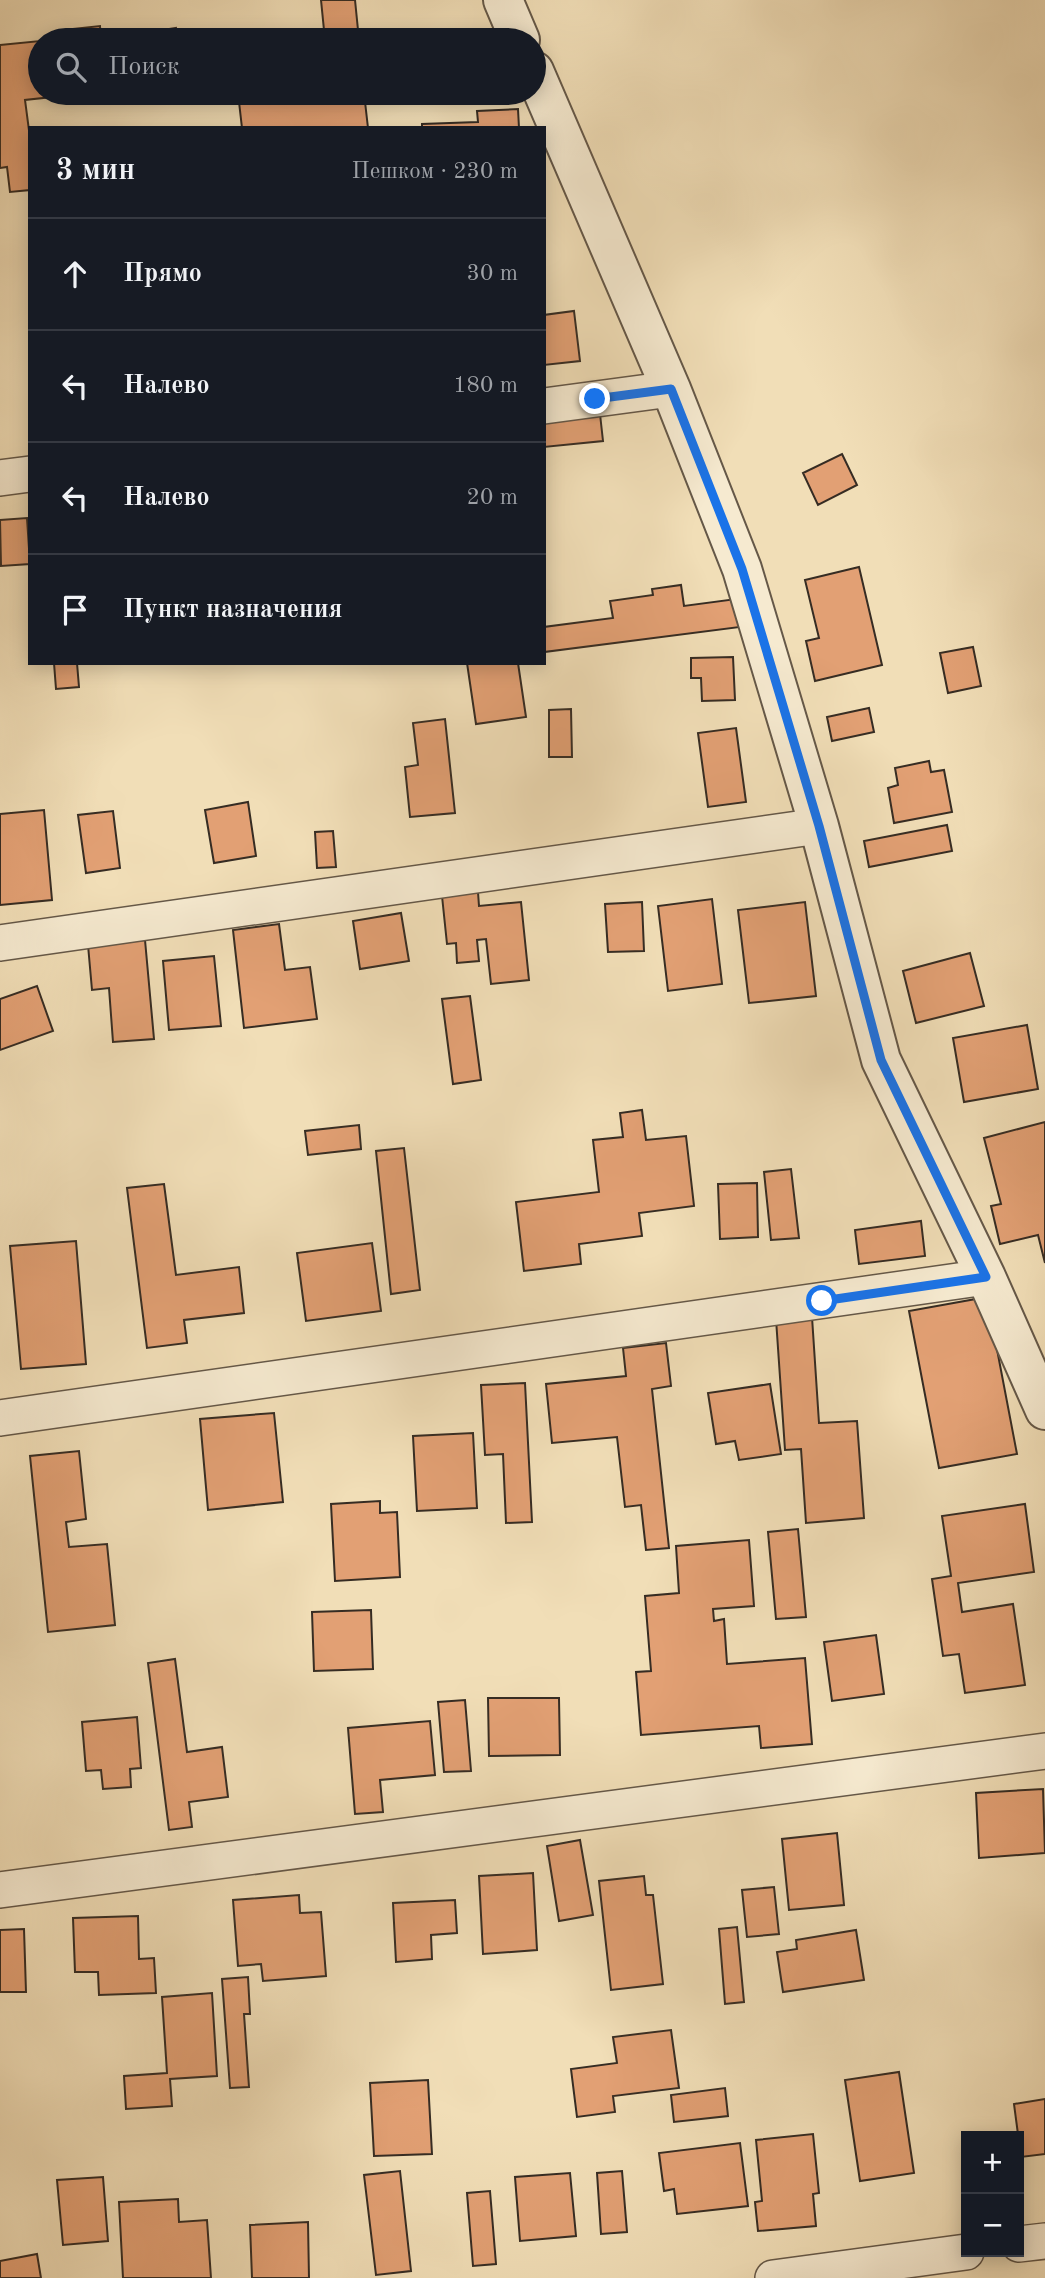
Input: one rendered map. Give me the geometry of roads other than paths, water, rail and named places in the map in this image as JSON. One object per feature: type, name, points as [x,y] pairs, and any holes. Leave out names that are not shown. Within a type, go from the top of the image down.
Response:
[{"type":"street","points":[[503,0],[515,28]]},
{"type":"street","points":[[546,99],[671,389],[742,569],[819,826],[881,1060],[986,1277],[1045,1410]]},
{"type":"street","points":[[546,406],[671,389]]},
{"type":"street","points":[[0,478],[28,474]]},
{"type":"street","points":[[0,943],[819,826]]},
{"type":"street","points":[[0,1418],[986,1277]]},
{"type":"street","points":[[0,1891],[1045,1751]]},
{"type":"street","points":[[1024,2244],[1045,2241]]},
{"type":"street","points":[[773,2278],[961,2253]]}]
